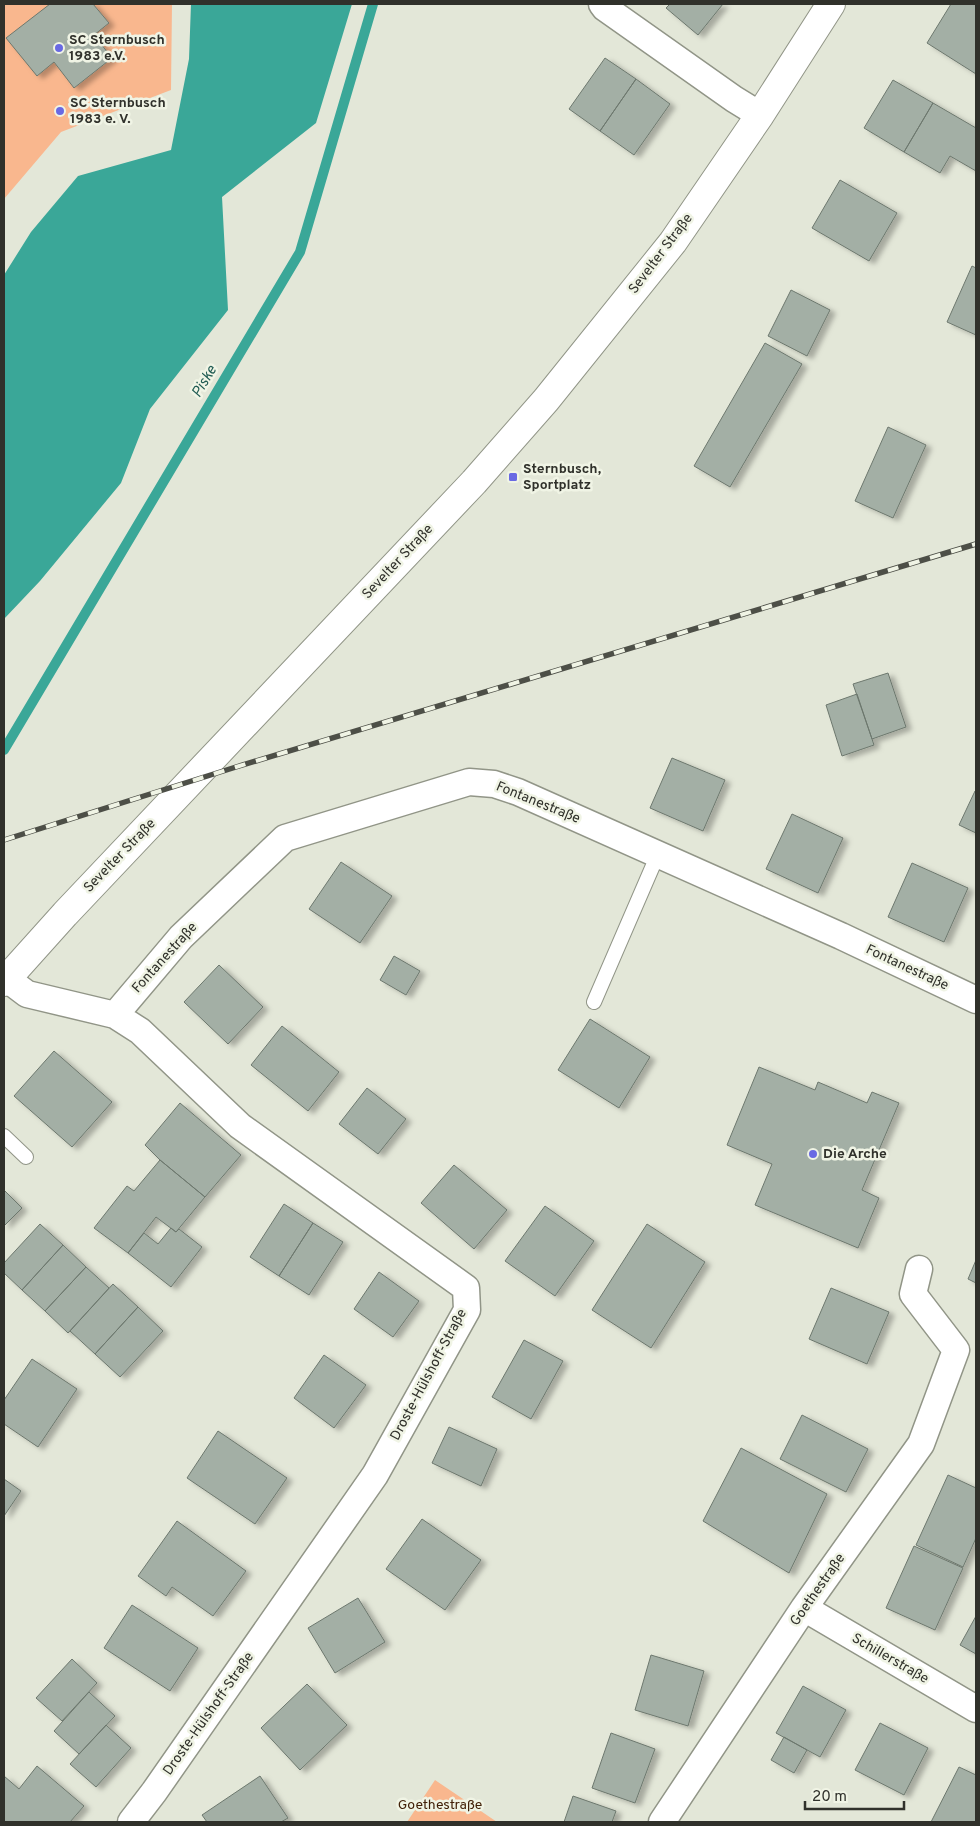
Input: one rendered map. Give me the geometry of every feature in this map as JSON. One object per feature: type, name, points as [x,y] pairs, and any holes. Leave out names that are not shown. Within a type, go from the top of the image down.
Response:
[{"type":"street","points":[[602,4],[734,99],[760,114]]},
{"type":"street","name":"Sevelter Straße","points":[[5,981],[65,914],[474,482],[533,414],[673,242],[760,114],[831,4]]},
{"type":"street","name":"Fontanestraße","points":[[115,1015],[182,937],[285,838],[469,782],[494,784],[518,792],[841,936],[976,1000]]},
{"type":"street","name":"Droste-Hülshoff-Straße","points":[[5,981],[27,994],[115,1015],[140,1031],[240,1126],[466,1288],[467,1310],[375,1475],[160,1784],[131,1822]]},
{"type":"street","name":"Goethestraße","points":[[662,1822],[804,1608],[921,1444],[966,1349],[913,1294],[919,1269]]},
{"type":"street","name":"Schillerstraße","points":[[804,1608],[976,1709]]},
{"type":"lane","points":[[594,1002],[658,854]]},
{"type":"lane","points":[[4,1136],[26,1157]]},
{"type":"green space","name":"SC Sternbusch 1983 e. V.","points":[[4,4],[172,4],[171,90],[61,132],[4,199]]},
{"type":"green space","name":"Goethestraße","points":[[435,1780],[497,1822],[407,1822]]},
{"type":"water","points":[[191,4],[352,4],[316,123],[222,197],[228,310],[150,409],[121,483],[40,581],[4,619],[4,275],[31,232],[78,176],[171,150],[189,59]]},
{"type":"building","name":"SC Sternbusch 1983 e.V.","points":[[50,4],[93,4],[109,23],[94,35],[112,58],[74,88],[54,62],[37,76],[6,38]]},
{"type":"building","points":[[670,4],[723,4],[698,35],[666,8]]},
{"type":"building","points":[[951,4],[976,4],[976,74],[927,43]]},
{"type":"building","points":[[605,58],[636,79],[600,131],[569,109]]},
{"type":"building","points":[[636,79],[670,104],[634,155],[600,131]]},
{"type":"building","points":[[893,80],[933,103],[904,152],[864,128]]},
{"type":"building","points":[[933,103],[976,128],[976,171],[950,156],[940,173],[904,152]]},
{"type":"building","points":[[840,180],[897,213],[869,261],[812,228]]},
{"type":"building","points":[[972,266],[976,268],[976,335],[947,322]]},
{"type":"building","points":[[791,290],[830,310],[807,356],[768,336]]},
{"type":"building","points":[[765,343],[802,364],[730,487],[694,466]]},
{"type":"building","points":[[888,427],[926,445],[893,518],[855,501]]},
{"type":"building","points":[[888,673],[906,727],[872,739],[853,684]]},
{"type":"building","points":[[857,694],[874,745],[842,756],[826,705]]},
{"type":"building","points":[[672,758],[725,780],[703,831],[650,808]]},
{"type":"building","points":[[976,792],[976,833],[959,825]]},
{"type":"building","points":[[792,814],[843,838],[818,893],[766,869]]},
{"type":"building","points":[[341,862],[392,896],[360,943],[309,909]]},
{"type":"building","points":[[912,863],[968,888],[944,942],[888,917]]},
{"type":"building","points":[[394,956],[420,971],[406,995],[380,980]]},
{"type":"building","points":[[219,965],[263,1007],[228,1044],[184,1002]]},
{"type":"building","points":[[590,1019],[650,1057],[619,1108],[558,1070]]},
{"type":"building","points":[[282,1026],[339,1072],[308,1111],[251,1065]]},
{"type":"building","points":[[54,1051],[112,1102],[72,1147],[14,1096]]},
{"type":"building","name":"Die Arche","points":[[759,1067],[815,1090],[818,1082],[867,1103],[872,1092],[899,1103],[862,1190],[879,1198],[858,1248],[755,1205],[772,1164],[727,1145]]},
{"type":"building","points":[[367,1088],[406,1119],[378,1154],[339,1124]]},
{"type":"building","points":[[180,1103],[241,1155],[205,1197],[160,1160],[145,1145]]},
{"type":"building","points":[[160,1160],[205,1197],[176,1232],[156,1217],[128,1253],[94,1228],[127,1186],[134,1191]]},
{"type":"building","points":[[454,1165],[507,1210],[474,1249],[421,1203]]},
{"type":"building","points":[[4,1190],[22,1208],[4,1226]]},
{"type":"building","points":[[284,1204],[313,1223],[279,1276],[250,1257]]},
{"type":"building","points":[[545,1206],[594,1241],[555,1296],[505,1261]]},
{"type":"building","points":[[313,1223],[343,1242],[309,1295],[279,1276]]},
{"type":"building","points":[[40,1224],[63,1245],[22,1290],[4,1273],[4,1263]]},
{"type":"building","points":[[647,1224],[705,1262],[651,1348],[592,1310]]},
{"type":"building","points":[[171,1228],[176,1232],[179,1229],[202,1247],[171,1287],[128,1253],[144,1233],[158,1244]]},
{"type":"building","points":[[63,1245],[86,1267],[45,1311],[22,1290]]},
{"type":"building","points":[[976,1260],[976,1283],[968,1279]]},
{"type":"building","points":[[86,1267],[109,1288],[68,1333],[45,1311]]},
{"type":"building","points":[[379,1272],[419,1301],[393,1337],[354,1309]]},
{"type":"building","points":[[113,1284],[138,1307],[95,1354],[70,1331]]},
{"type":"building","points":[[831,1288],[889,1312],[867,1364],[809,1339]]},
{"type":"building","points":[[138,1307],[163,1331],[120,1377],[95,1354]]},
{"type":"building","points":[[524,1340],[563,1361],[531,1419],[492,1397]]},
{"type":"building","points":[[324,1355],[366,1385],[334,1428],[294,1398]]},
{"type":"building","points":[[32,1359],[77,1389],[38,1447],[4,1424],[4,1400]]},
{"type":"building","points":[[802,1415],[868,1449],[846,1492],[780,1459]]},
{"type":"building","points":[[449,1427],[497,1449],[481,1486],[432,1463]]},
{"type":"building","points":[[218,1431],[287,1478],[255,1524],[187,1478]]},
{"type":"building","points":[[741,1448],[827,1494],[789,1573],[703,1521]]},
{"type":"building","points":[[948,1475],[976,1488],[976,1538],[963,1567],[916,1545]]},
{"type":"building","points":[[4,1479],[21,1491],[4,1516]]},
{"type":"building","points":[[422,1519],[481,1560],[445,1610],[386,1569]]},
{"type":"building","points":[[177,1521],[246,1571],[213,1616],[172,1587],[166,1596],[138,1576]]},
{"type":"building","points":[[914,1546],[963,1568],[935,1630],[886,1608]]},
{"type":"building","points":[[358,1598],[385,1642],[335,1673],[308,1628]]},
{"type":"building","points":[[132,1605],[198,1648],[170,1691],[104,1648]]},
{"type":"building","points":[[976,1616],[976,1654],[960,1645]]},
{"type":"building","points":[[651,1655],[704,1671],[688,1726],[635,1710]]},
{"type":"building","points":[[72,1659],[97,1683],[62,1721],[36,1698]]},
{"type":"building","points":[[307,1684],[347,1725],[300,1770],[261,1728]]},
{"type":"building","points":[[803,1686],[846,1710],[820,1757],[776,1733]]},
{"type":"building","points":[[89,1692],[115,1716],[79,1754],[54,1731]]},
{"type":"building","points":[[880,1723],[928,1748],[904,1795],[855,1770]]},
{"type":"building","points":[[106,1725],[131,1748],[96,1787],[70,1764]]},
{"type":"building","points":[[611,1733],[655,1749],[635,1803],[592,1788]]},
{"type":"building","points":[[784,1737],[807,1750],[794,1773],[771,1760]]},
{"type":"building","points":[[37,1766],[84,1806],[70,1822],[4,1822],[4,1776],[19,1789]]},
{"type":"building","points":[[959,1767],[976,1775],[976,1822],[931,1822]]},
{"type":"building","points":[[260,1776],[288,1818],[281,1822],[207,1822],[202,1815]]},
{"type":"building","points":[[573,1796],[616,1811],[612,1822],[564,1822]]},
{"type":"waterway","name":"Piske","points":[[4,750],[300,252],[373,4]]},
{"type":"railway","points":[[4,840],[236,767],[976,544]]},
{"type":"place","name":"SC Sternbusch 1983 e.V.","points":[[59,48]]},
{"type":"place","name":"SC Sternbusch 1983 e. V.","points":[[60,111]]},
{"type":"place","name":"Sternbusch, Sportplatz","points":[[513,477]]},
{"type":"place","name":"Die Arche","points":[[813,1154]]}]
